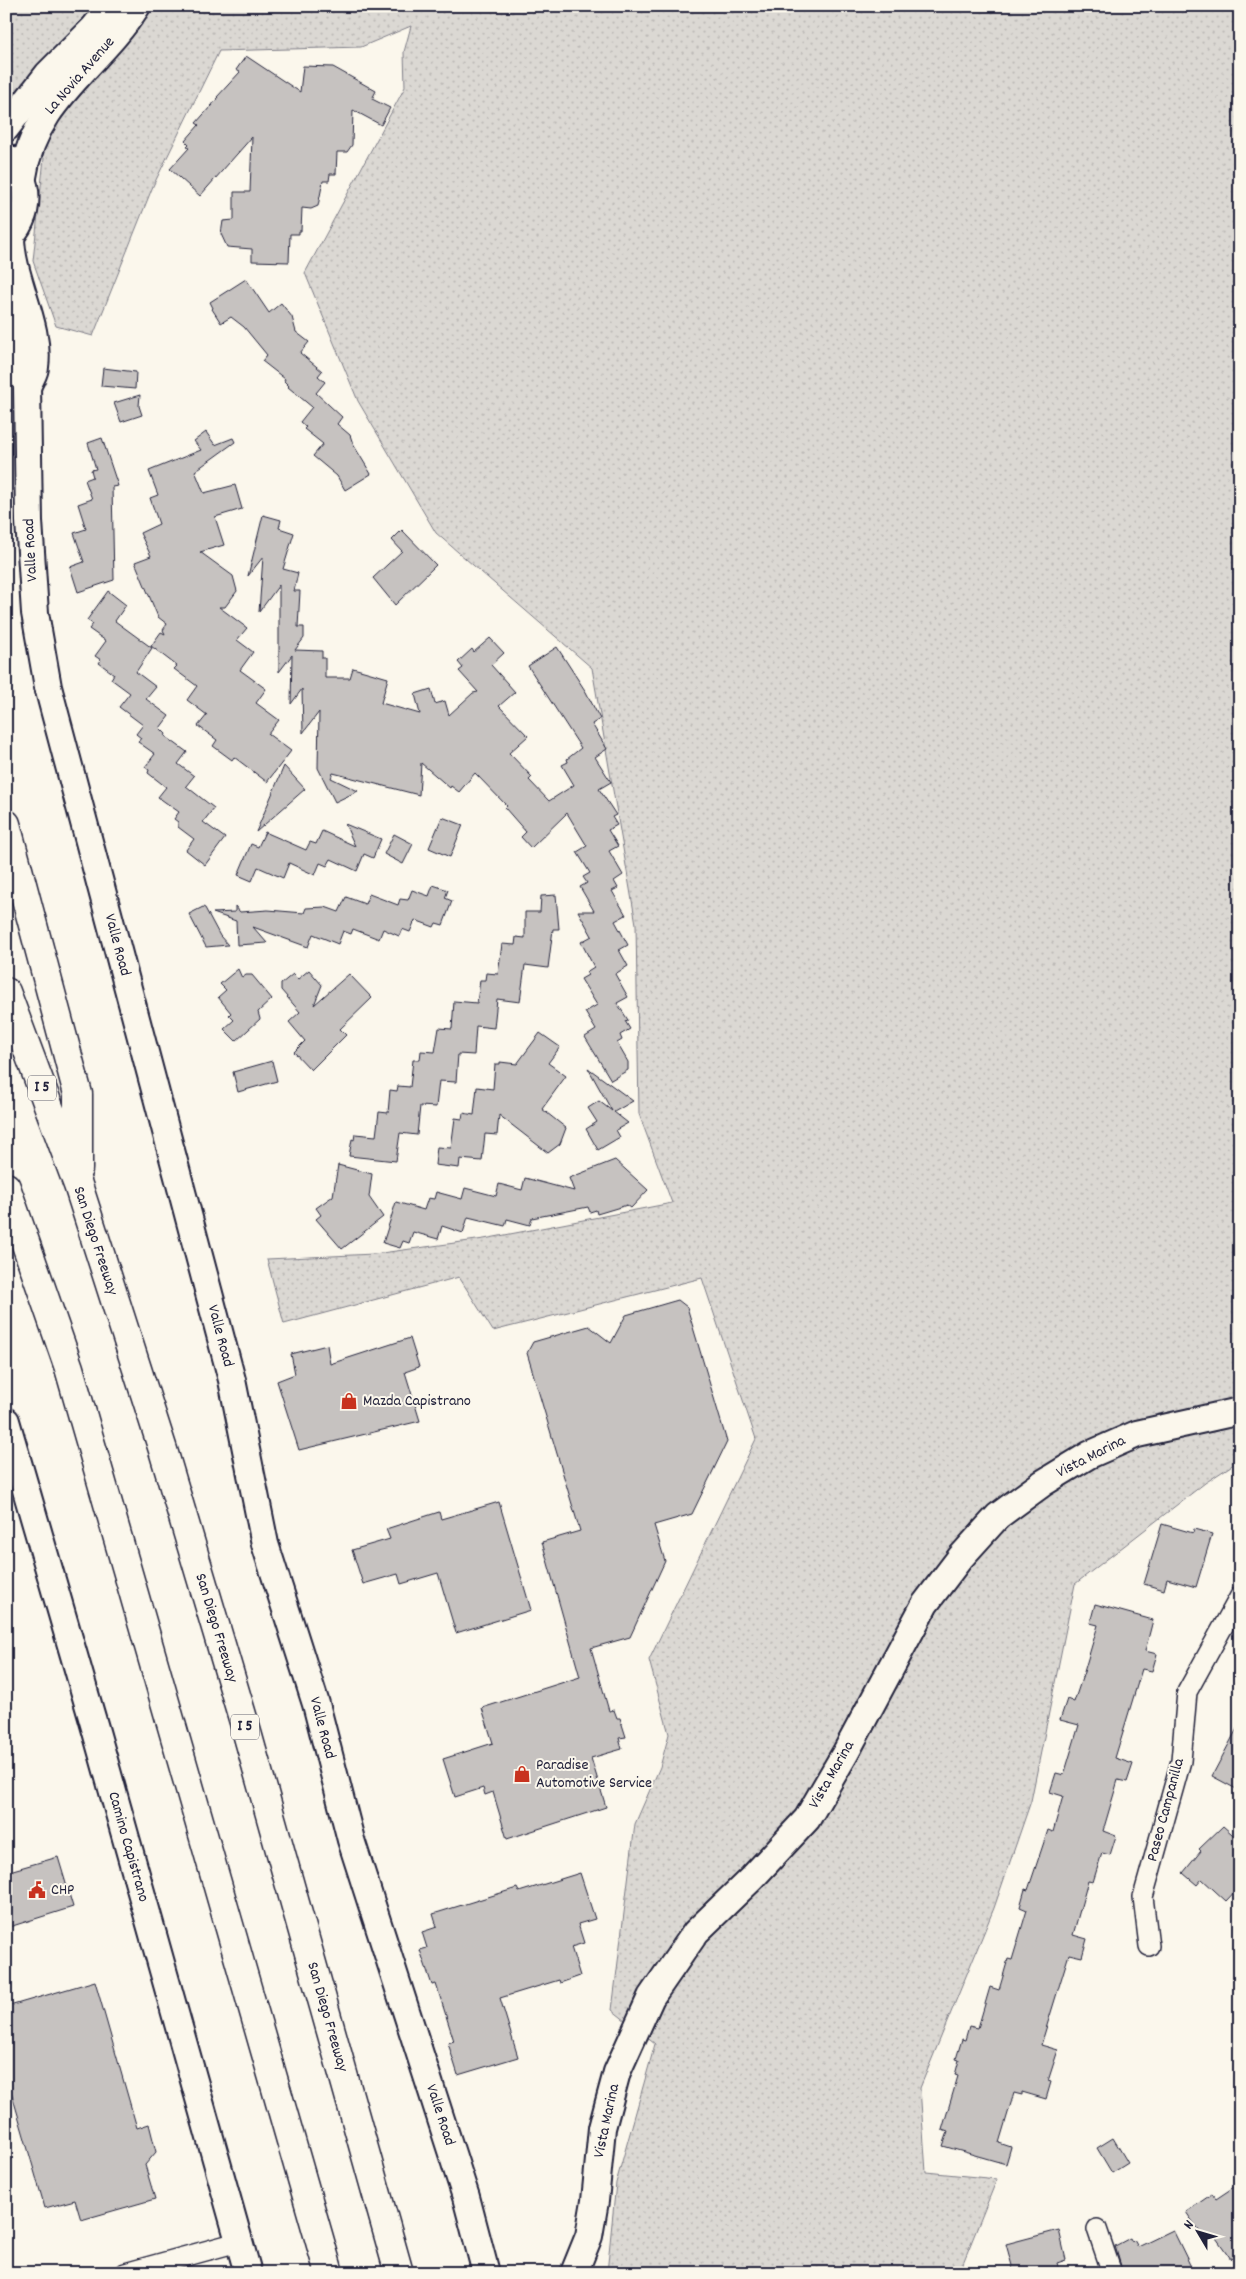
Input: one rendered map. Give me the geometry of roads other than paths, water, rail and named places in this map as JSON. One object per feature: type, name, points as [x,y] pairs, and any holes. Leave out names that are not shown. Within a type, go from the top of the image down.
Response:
[{"type":"highway","points":[[6,824],[78,1094],[78,1185]]},
{"type":"highway","name":"San Diego Freeway","points":[[6,992],[78,1185],[163,1450],[241,1712],[399,2273]]},
{"type":"highway","points":[[6,1187],[69,1368],[329,2273]]},
{"type":"street","name":"La Novia Avenue","points":[[6,128],[48,74],[93,29],[112,6]]},
{"type":"street","name":"La Novia Avenue","points":[[9,238],[18,226],[25,208],[26,191],[23,177],[31,142],[42,119],[63,93],[110,43],[137,6]]},
{"type":"street","points":[[6,157],[17,167],[23,177]]},
{"type":"street","name":"Valle Road","points":[[9,238],[13,265],[26,304],[34,348],[36,368],[27,385]]},
{"type":"street","name":"Valle Road","points":[[6,312],[19,367],[27,385],[29,521],[35,613],[48,687],[232,1380],[265,1544],[316,1704],[351,1840],[466,2197],[486,2273]]},
{"type":"street","name":"Vista Marina","points":[[574,2273],[589,2236],[595,2201],[602,2128],[617,2072],[652,1997],[696,1932],[752,1878],[807,1819],[846,1752],[924,1604],[960,1558],[998,1516],[1043,1483],[1089,1454],[1137,1434],[1240,1411]]},
{"type":"street","name":"Camino Capistrano","points":[[6,1421],[161,1960],[248,2273]]},
{"type":"street","name":"Paseo Campanilla","points":[[1149,1946],[1143,1897],[1180,1761],[1187,1692],[1240,1596]]},
{"type":"street","points":[[1097,2229],[1112,2273]]},
{"type":"street","points":[[125,2273],[238,2242]]},
{"type":"place","name":"Mazda Capistrano","points":[[349,1401]]},
{"type":"place","name":"Paradise Automotive Service","points":[[522,1774]]},
{"type":"place","name":"CHP","points":[[37,1890]]}]
